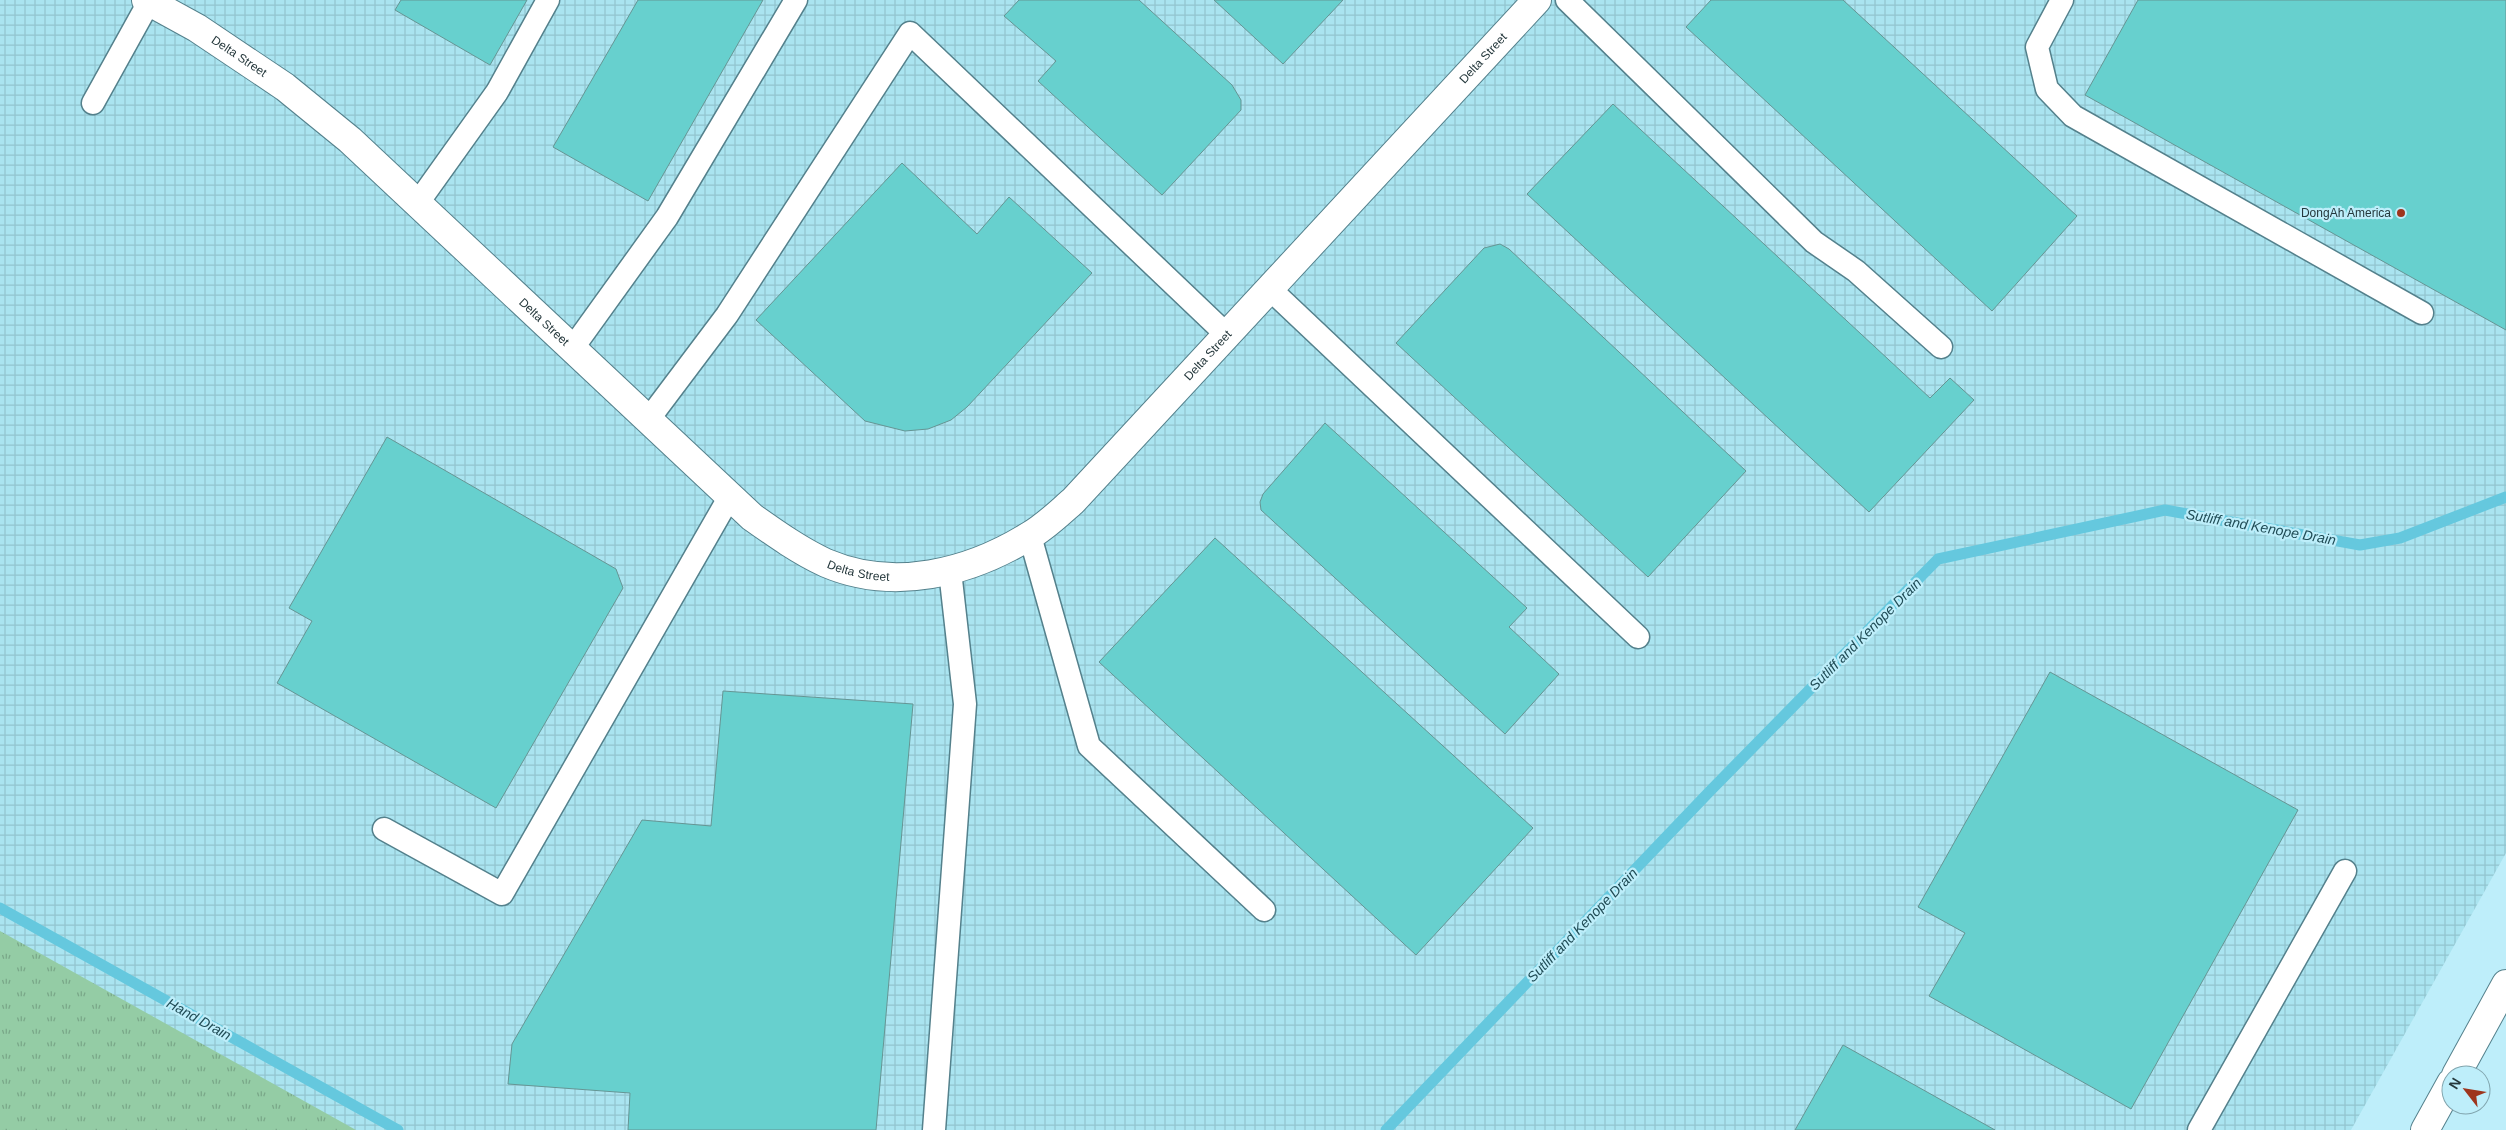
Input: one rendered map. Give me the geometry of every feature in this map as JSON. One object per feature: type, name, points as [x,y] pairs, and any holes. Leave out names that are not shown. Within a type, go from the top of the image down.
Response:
[{"type":"street","name":"Delta Street","points":[[148,1],[197,28],[285,87],[350,140],[752,517],[793,545],[827,563],[861,573],[898,578],[950,571],[981,562],[1030,536],[1073,501],[1538,0]]},
{"type":"street","points":[[2461,1065],[2506,984]]},
{"type":"street","points":[[2425,1130],[2441,1101]]},
{"type":"lane","points":[[417,204],[497,92],[548,0]]},
{"type":"lane","points":[[572,349],[667,217],[796,0]]},
{"type":"lane","points":[[1566,0],[1814,242],[1856,271],[1941,347]]},
{"type":"lane","points":[[2062,0],[2038,47],[2047,89],[2073,116],[2422,313]]},
{"type":"lane","points":[[93,103],[148,1]]},
{"type":"lane","points":[[648,420],[727,315],[910,33],[1227,334]]},
{"type":"lane","points":[[1270,289],[1638,637]]},
{"type":"lane","points":[[384,829],[502,894],[730,496]]},
{"type":"lane","points":[[1030,536],[1089,746],[1264,910]]},
{"type":"lane","points":[[934,1130],[965,704],[950,571]]},
{"type":"lane","points":[[2199,1130],[2345,872]]},
{"type":"shaded area","points":[[0,0],[2506,0],[2506,853],[2351,1130],[0,1130]]},
{"type":"green space","points":[[0,931],[356,1130],[0,1130]]},
{"type":"building","points":[[401,0],[527,0],[490,65],[395,10]]},
{"type":"building","points":[[638,0],[763,0],[648,201],[553,147]]},
{"type":"building","points":[[1019,0],[1139,0],[1232,85],[1241,100],[1241,110],[1162,195],[1038,81],[1056,61],[1004,16]]},
{"type":"building","points":[[1214,0],[1343,0],[1283,64]]},
{"type":"building","points":[[1711,0],[1843,0],[2077,216],[1992,311],[1686,27]]},
{"type":"building","name":"DongAh America","points":[[2138,0],[2506,0],[2506,330],[2085,95]]},
{"type":"building","points":[[1613,104],[1930,398],[1950,378],[1974,400],[1869,512],[1527,194]]},
{"type":"building","points":[[902,163],[977,234],[1009,197],[1092,273],[967,407],[951,420],[928,429],[905,431],[865,421],[756,320]]},
{"type":"building","points":[[1500,244],[1509,249],[1746,471],[1648,577],[1396,343],[1484,248]]},
{"type":"building","points":[[1325,423],[1527,608],[1509,627],[1559,674],[1505,734],[1261,510],[1260,502],[1263,494]]},
{"type":"building","points":[[387,437],[616,569],[623,588],[496,808],[277,683],[312,621],[289,608]]},
{"type":"building","points":[[1215,538],[1533,828],[1416,955],[1099,662]]},
{"type":"building","points":[[2050,672],[2298,810],[2131,1109],[1929,996],[1965,933],[1918,907]]},
{"type":"building","points":[[723,691],[913,704],[876,1130],[628,1130],[630,1093],[508,1084],[512,1044],[642,820],[711,826]]},
{"type":"building","points":[[1843,1045],[1995,1130],[1795,1130]]},
{"type":"waterway","name":"Sutliff and Kenope Drain","points":[[1386,1130],[1710,791],[1938,559],[2165,510],[2360,545],[2400,538],[2506,497]]},
{"type":"waterway","name":"Hand Drain","points":[[0,908],[398,1130]]},
{"type":"place","name":"DongAh America","points":[[2401,213]]}]
